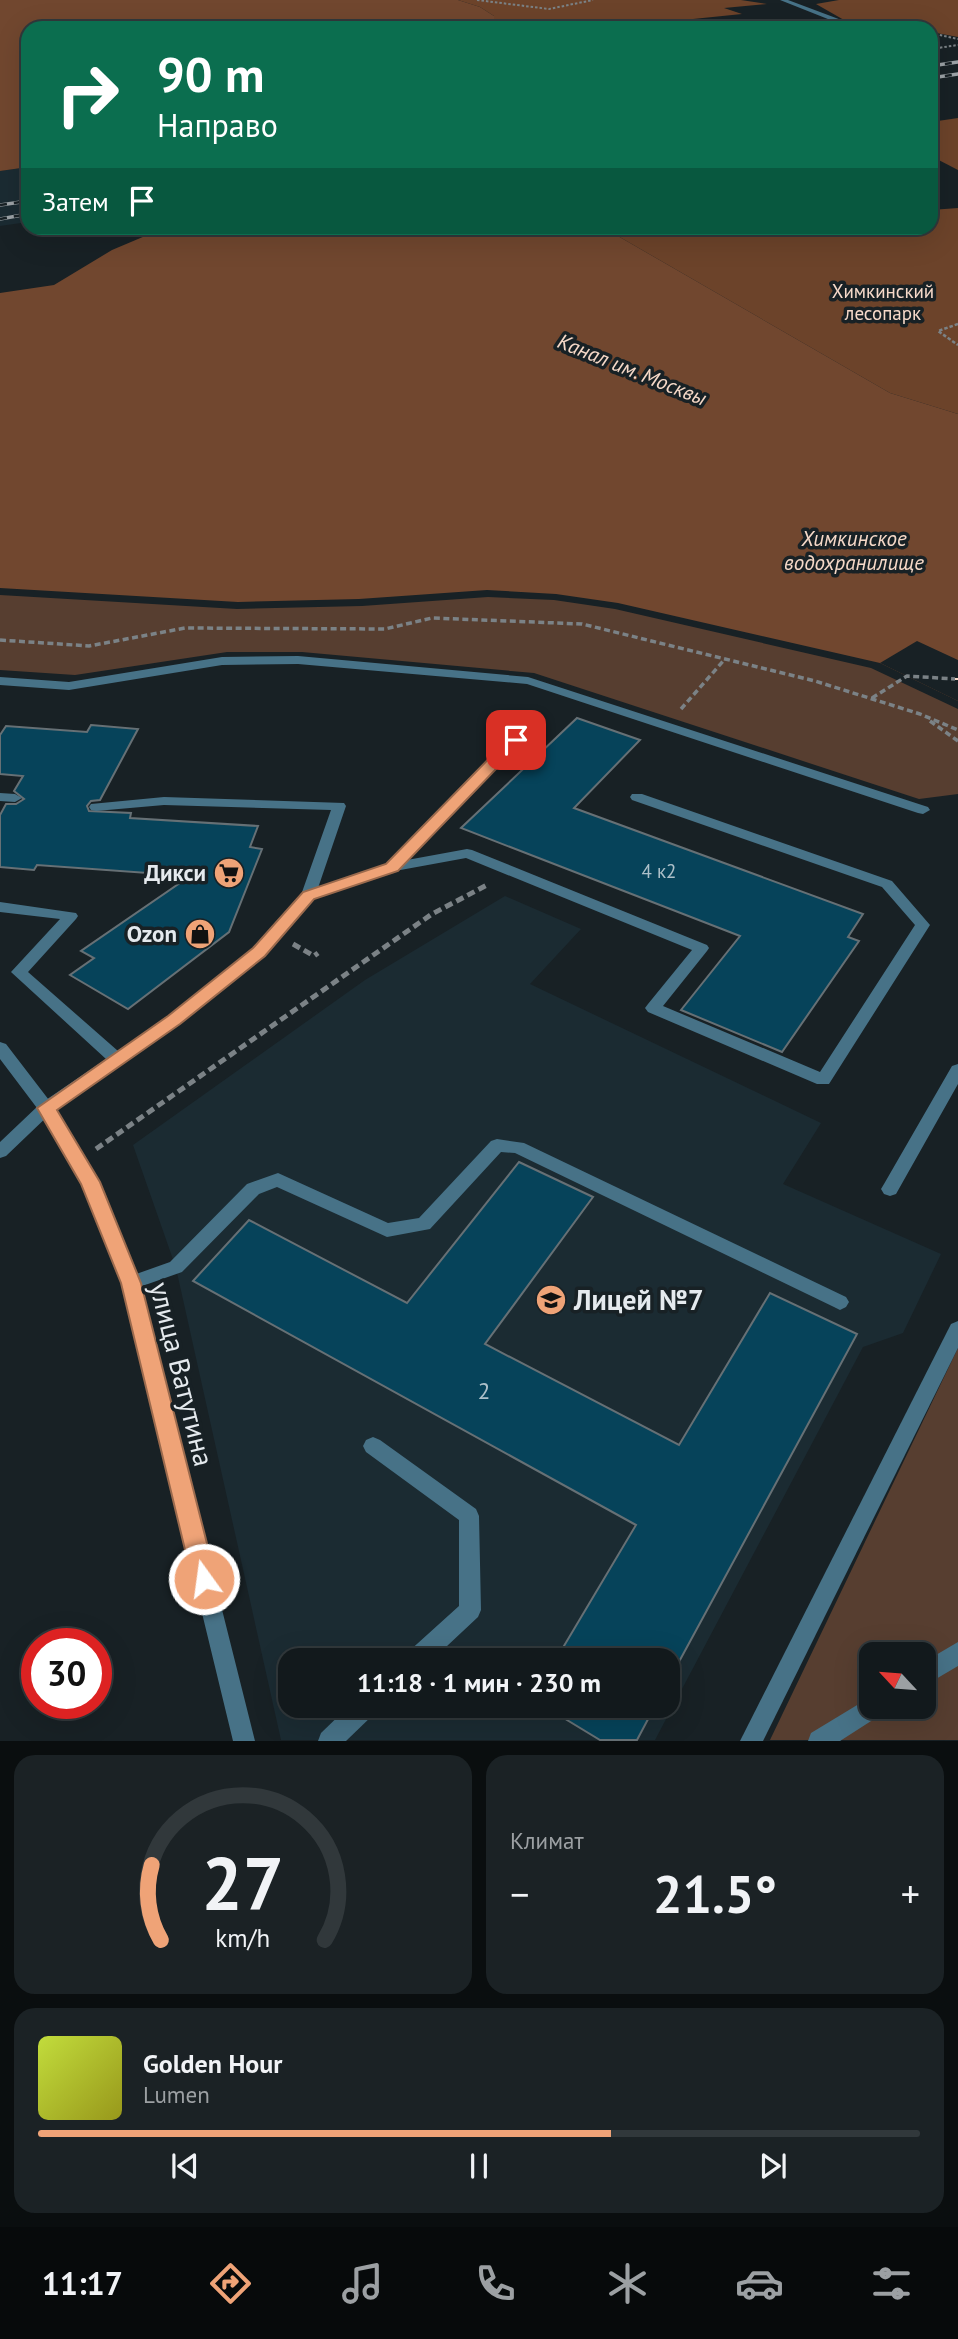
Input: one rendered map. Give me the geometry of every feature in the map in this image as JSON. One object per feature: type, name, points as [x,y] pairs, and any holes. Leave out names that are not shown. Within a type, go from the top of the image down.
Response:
[{"type":"street","points":[[783,0],[838,21]]},
{"type":"street","points":[[0,681],[69,686],[222,661],[299,660],[528,681],[923,810]]},
{"type":"street","points":[[392,867],[516,740]]},
{"type":"street","points":[[0,797],[15,798]]},
{"type":"street","points":[[308,896],[392,867],[467,853],[702,948],[653,1008],[823,1080],[923,925],[887,884],[637,797]]},
{"type":"street","points":[[0,1152],[46,1108],[174,1020],[259,952],[308,896],[339,806],[164,801],[96,807]]},
{"type":"street","points":[[0,907],[71,916],[19,972],[117,1059]]},
{"type":"street","name":"улица Ватутина","points":[[0,1048],[46,1108],[90,1182],[131,1283],[244,1741]]},
{"type":"street","points":[[890,1189],[958,1070]]},
{"type":"street","points":[[131,1283],[176,1268],[253,1189],[278,1180],[387,1230],[424,1224],[497,1145],[518,1147],[839,1302]]},
{"type":"street","points":[[751,1741],[958,1329]]},
{"type":"street","points":[[373,1446],[469,1516],[470,1610],[429,1648]]},
{"type":"street","points":[[936,1667],[958,1653]]},
{"type":"street","points":[[819,1741],[859,1716]]},
{"type":"street","points":[[329,1741],[353,1718]]},
{"type":"path","points":[[477,0],[549,9],[593,0]]},
{"type":"path","points":[[563,6],[567,0]]},
{"type":"path","points":[[938,35],[958,39]]},
{"type":"path","points":[[938,48],[958,45]]},
{"type":"path","points":[[958,324],[938,331],[958,345]]},
{"type":"path","points":[[0,640],[89,646],[185,628],[385,629],[432,618],[582,624],[871,699],[920,714],[958,730]]},
{"type":"path","points":[[667,726],[725,659]]},
{"type":"path","points":[[871,699],[907,676],[955,680]]},
{"type":"path","points":[[920,714],[958,741]]},
{"type":"path","points":[[78,1161],[432,914],[513,872]]},
{"type":"shaded area","points":[[21,168],[21,223],[0,226],[0,171]]},
{"type":"shaded area","points":[[0,595],[237,609],[362,606],[488,597],[554,600],[615,609],[871,668],[958,709],[958,794],[919,799],[534,673],[302,652],[227,652],[75,675],[0,670]]},
{"type":"shaded area","name":"Лицей №7","points":[[505,896],[581,929],[530,984],[821,1123],[783,1184],[941,1254],[903,1333],[863,1347],[680,1693],[680,1648],[278,1648],[278,1718],[667,1718],[655,1740],[281,1740],[176,1268],[133,1145],[365,980]]},
{"type":"shaded area","points":[[958,1348],[958,1740],[770,1740]]},
{"type":"green space","points":[[458,0],[741,0],[767,4],[724,8],[742,14],[687,21],[494,21],[494,16],[480,7]]},
{"type":"green space","points":[[839,0],[958,0],[958,37],[938,33],[938,21],[846,21],[816,4]]},
{"type":"green space","points":[[958,118],[958,170],[938,160],[938,121]]},
{"type":"green space","name":"Химкинский лесопарк","points":[[958,208],[958,414],[890,393],[616,235],[938,235],[938,209]]},
{"type":"water","points":[[0,0],[458,0],[480,7],[494,16],[494,21],[21,21],[21,168],[0,171]]},
{"type":"water","points":[[147,235],[616,235],[890,393],[958,414],[958,701],[880,663],[618,603],[556,594],[487,590],[359,599],[238,602],[0,588],[0,293],[54,285],[112,250]]},
{"type":"pier","points":[[917,641],[958,660],[958,701],[880,663]]},
{"type":"building","points":[[577,718],[640,740],[574,808],[863,914],[848,937],[859,941],[782,1052],[681,1010],[740,936],[461,828]]},
{"type":"building","points":[[91,725],[138,729],[100,800],[91,801],[87,806],[89,811],[131,813],[130,818],[258,826],[250,847],[262,849],[229,932],[128,1009],[70,975],[94,958],[81,951],[190,876],[37,865],[34,870],[0,867],[0,815],[6,804],[16,804],[24,799],[14,791],[23,776],[0,774],[0,735],[6,726],[87,732]]},
{"type":"building","points":[[519,1162],[593,1197],[485,1344],[679,1445],[770,1293],[857,1334],[680,1660],[680,1648],[563,1648],[636,1525],[193,1281],[249,1220],[407,1303]]},
{"type":"building","points":[[564,1718],[649,1718],[637,1740],[600,1740]]},
{"type":"railway","points":[[938,65],[958,62]]},
{"type":"railway","points":[[938,77],[958,74]]},
{"type":"railway","points":[[0,205],[21,202]]},
{"type":"railway","points":[[0,219],[21,215]]},
{"type":"place","name":"Дикси","points":[[229,873]]},
{"type":"place","name":"Ozon","points":[[200,934]]},
{"type":"place","name":"Лицей №7","points":[[551,1300]]},
{"type":"route","points":[[204,1579],[131,1283],[90,1182],[46,1108],[174,1020],[259,952],[308,896],[392,867],[516,740]]},
{"type":"water label","name":"Канал им. Москвы","points":[[632,370]]},
{"type":"water label","name":"Химкинское водохранилище","points":[[854,551]]}]
